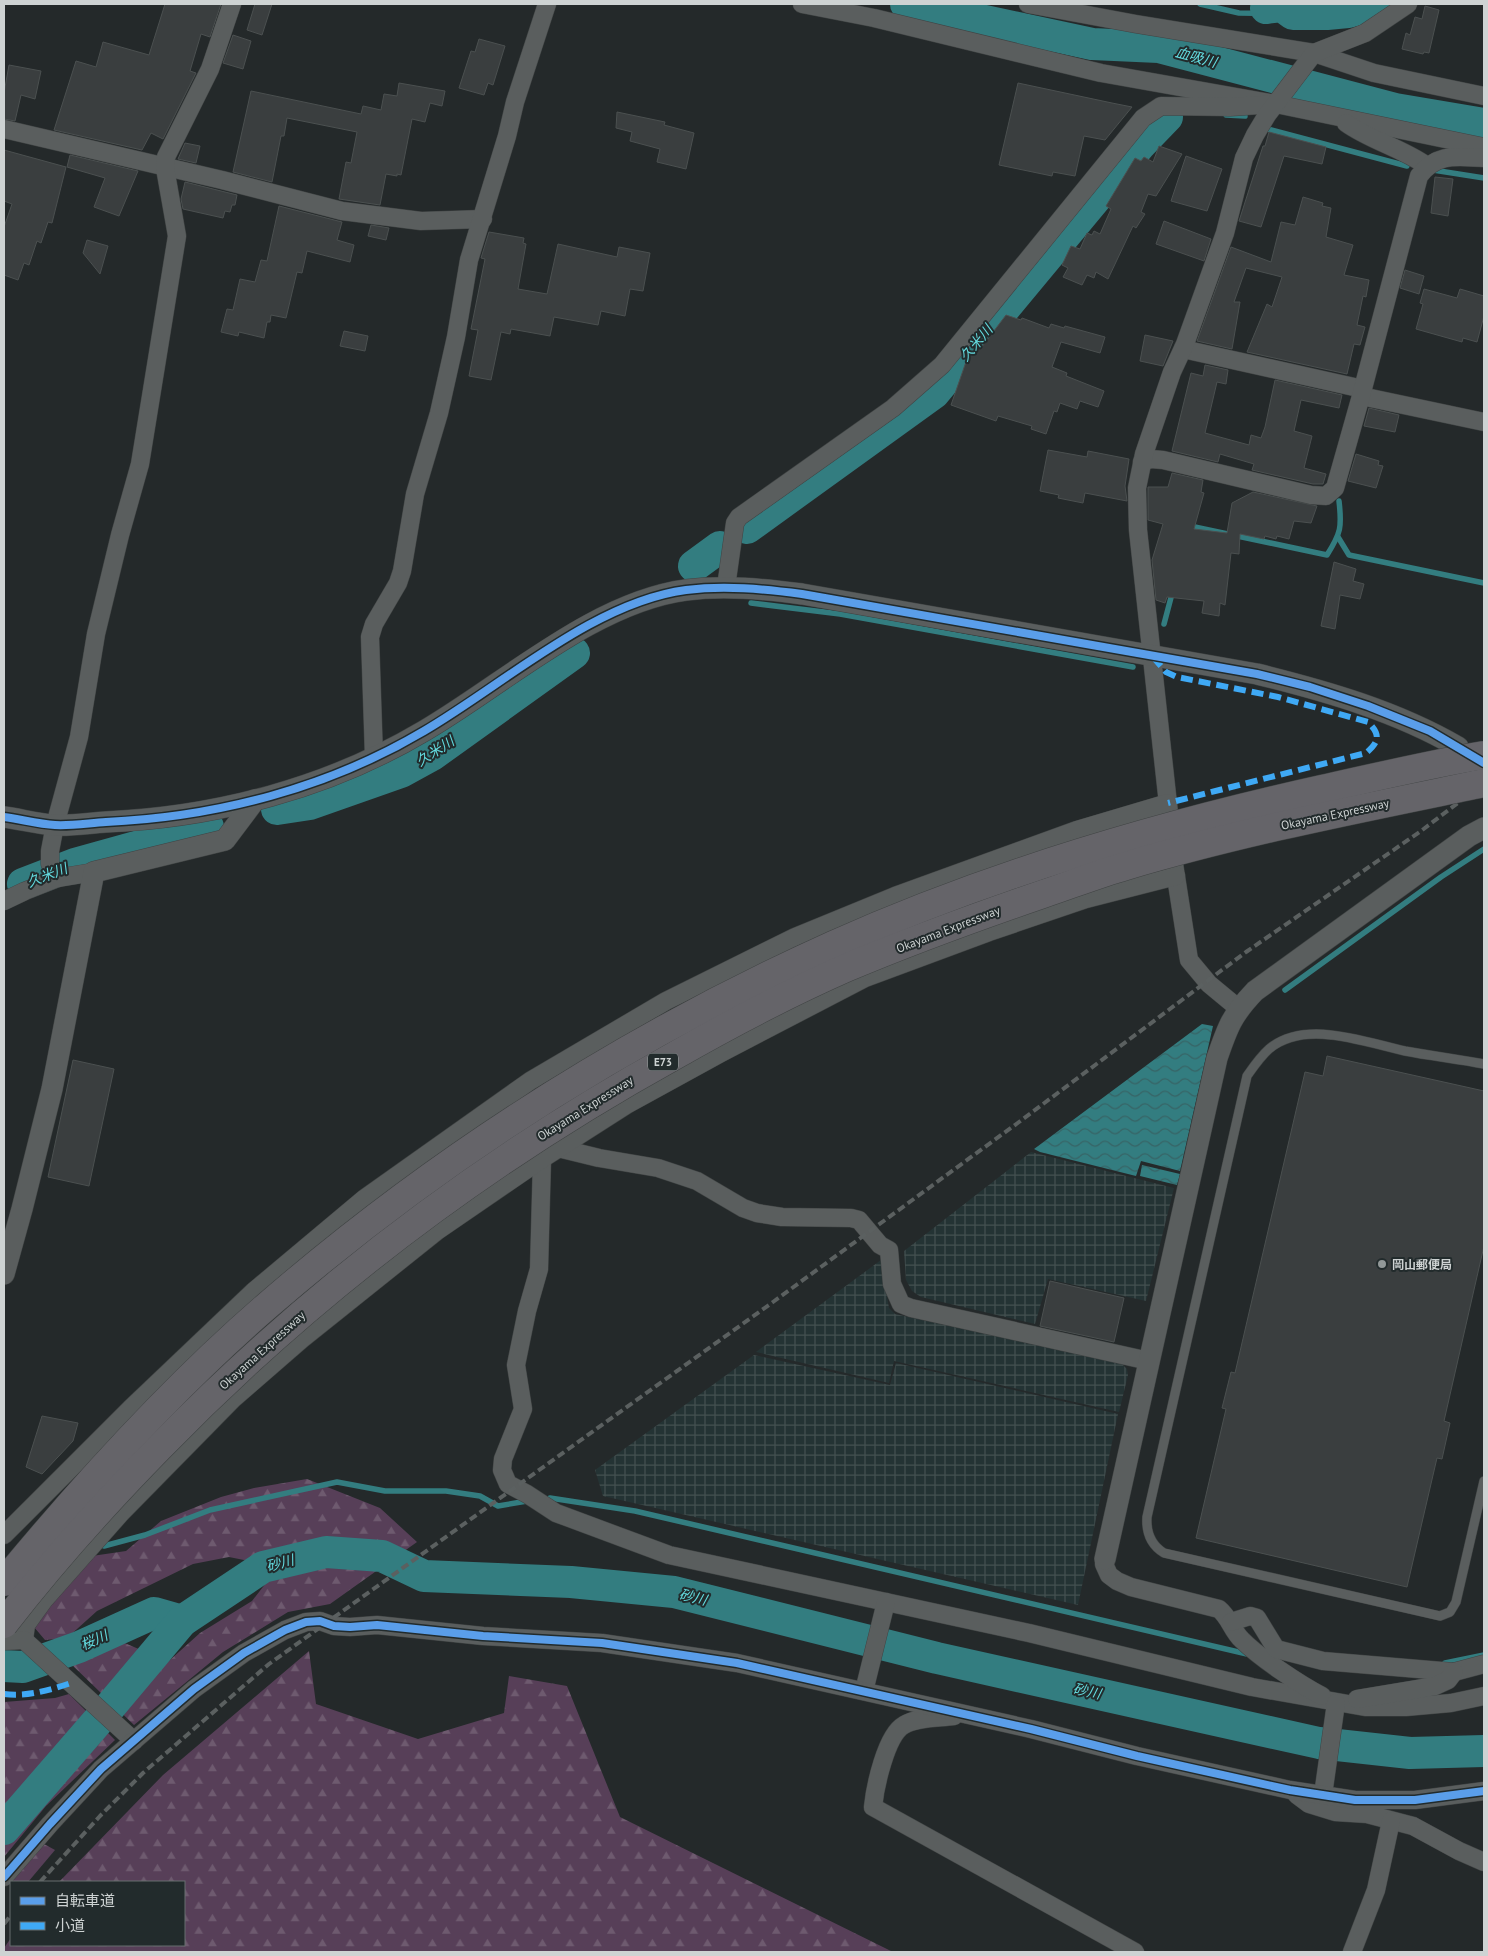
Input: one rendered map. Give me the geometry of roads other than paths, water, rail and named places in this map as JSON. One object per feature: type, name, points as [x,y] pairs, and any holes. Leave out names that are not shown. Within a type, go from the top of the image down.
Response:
[{"type":"highway","name":"E73","points":[[4,1582],[111,1458],[184,1384],[267,1306],[367,1224],[477,1146],[603,1064],[721,999],[834,944],[962,893],[1115,840],[1246,806],[1434,764],[1484,755]]},
{"type":"highway","name":"Okayama Expressway","points":[[19,1637],[63,1550],[203,1403],[285,1328],[384,1244],[493,1166],[618,1087],[734,1022],[827,977],[973,918],[1125,866],[1271,827],[1484,783]]},
{"type":"street","points":[[55,872],[50,851],[55,825],[79,737],[96,634],[120,535],[140,464],[177,236],[166,168],[166,157],[210,69],[232,4]]},
{"type":"street","points":[[374,757],[370,637],[374,624],[398,583],[402,570],[415,494],[454,347],[470,260],[508,136],[515,102],[547,4]]},
{"type":"street","points":[[802,4],[874,18],[1101,73],[1278,101],[1336,116],[1484,147]]},
{"type":"street","points":[[1028,4],[1310,58],[1484,96]]},
{"type":"street","points":[[1238,1008],[1209,984],[1188,960],[1176,876],[1138,530],[1137,488],[1142,462],[1172,372],[1183,348],[1225,233],[1244,158],[1255,135],[1310,58],[1365,33],[1408,4]]},
{"type":"street","points":[[726,588],[735,523],[739,517],[894,408],[942,365],[1143,118],[1161,106],[1230,107],[1278,101]]},
{"type":"street","points":[[1336,116],[1356,131],[1410,154],[1427,166]]},
{"type":"street","points":[[4,129],[222,180],[342,211],[421,221],[483,220]]},
{"type":"street","points":[[1142,462],[1151,459],[1163,460],[1326,496],[1335,488],[1419,176],[1435,160],[1449,157],[1484,158]]},
{"type":"street","points":[[1183,348],[1484,422]]},
{"type":"street","points":[[4,817],[55,825],[138,821],[186,816],[278,795],[327,778],[423,732],[568,638],[625,607],[685,590],[726,588],[763,589],[802,594],[1257,674],[1310,687],[1368,706],[1430,731],[1458,747]]},
{"type":"street","points":[[4,902],[55,872],[94,872],[225,840],[255,800]]},
{"type":"street","points":[[4,1535],[130,1408],[254,1290],[365,1198],[530,1081],[666,1001],[795,937],[895,896],[1078,830],[1168,802]]},
{"type":"street","points":[[1454,1672],[1448,1680],[1435,1686],[1358,1698],[1341,1705],[1315,1692],[1255,1651],[1237,1635],[1226,1614],[1219,1609],[1131,1587],[1109,1575],[1104,1564],[1217,1058],[1228,1026],[1238,1008],[1255,991],[1469,836],[1484,828]]},
{"type":"street","points":[[4,1274],[52,1090],[94,872]]},
{"type":"street","points":[[4,1641],[19,1637],[44,1600],[121,1514],[233,1399],[302,1340],[436,1232],[542,1158],[628,1104],[865,978],[1077,902],[1176,876]]},
{"type":"street","points":[[558,1148],[666,1171],[697,1181],[743,1208],[757,1213],[782,1217],[851,1218],[860,1220],[880,1245],[889,1250],[892,1284],[901,1304],[911,1308],[1149,1361]]},
{"type":"street","points":[[542,1158],[539,1269],[527,1312],[516,1365],[523,1409],[503,1459],[502,1470],[508,1484],[556,1513],[669,1555],[885,1606],[1029,1633],[1252,1687],[1341,1705],[1365,1707],[1415,1706],[1451,1703],[1484,1696]]},
{"type":"street","points":[[865,1686],[885,1606]]},
{"type":"street","points":[[1231,1622],[1250,1616],[1257,1618],[1276,1649],[1323,1661],[1454,1672],[1484,1664]]},
{"type":"street","points":[[4,1877],[50,1824],[101,1770],[194,1690],[244,1652],[285,1630],[306,1622],[320,1621],[334,1626],[377,1625],[483,1636],[602,1643],[737,1663],[865,1686],[969,1715],[1137,1756],[1290,1790],[1323,1791],[1355,1800],[1415,1800],[1484,1790]]},
{"type":"street","points":[[19,1637],[134,1742]]},
{"type":"street","points":[[1323,1791],[1341,1705]]},
{"type":"street","points":[[969,1715],[922,1720],[905,1724],[893,1734],[875,1787],[873,1808],[1135,1952]]},
{"type":"street","points":[[1290,1790],[1309,1804],[1335,1812],[1367,1814],[1413,1826],[1484,1862]]},
{"type":"street","points":[[1352,1952],[1376,1890],[1391,1821]]},
{"type":"lane","points":[[1484,1064],[1430,1056],[1321,1032],[1293,1037],[1270,1048],[1258,1059],[1247,1076],[1146,1526],[1156,1548],[1164,1553],[1440,1616],[1450,1612],[1456,1602],[1484,1481]]},
{"type":"water","points":[[1202,1024],[1213,1026],[1180,1171],[1141,1161],[1136,1176],[1034,1149]]},
{"type":"water","points":[[1142,1165],[1180,1174],[1177,1185],[1140,1176]]},
{"type":"waterway","name":"血吸川","points":[[906,4],[1092,44],[1159,47],[1395,109],[1484,124]]},
{"type":"waterway","points":[[1200,4],[1239,13],[1293,14]]},
{"type":"waterway","name":"久米川","points":[[1266,8],[1282,6],[1293,14],[1327,14],[1348,12],[1376,4]]},
{"type":"waterway","name":"久米川","points":[[1163,121],[1168,120],[1176,112],[1180,112]]},
{"type":"waterway","points":[[1226,115],[1245,116]]},
{"type":"waterway","name":"久米川","points":[[747,528],[934,393],[1139,146],[1167,117]]},
{"type":"waterway","points":[[1268,129],[1407,166]]},
{"type":"waterway","points":[[1433,170],[1484,178]]},
{"type":"waterway","points":[[1189,528],[1190,526],[1327,555],[1338,535],[1339,501]]},
{"type":"waterway","points":[[1338,537],[1349,555],[1484,583]]},
{"type":"waterway","name":"久米川","points":[[694,566],[720,547]]},
{"type":"waterway","points":[[1164,624],[1173,590]]},
{"type":"waterway","points":[[751,603],[840,614],[1133,667]]},
{"type":"waterway","name":"久米川","points":[[277,809],[310,804],[401,772],[432,755],[574,653]]},
{"type":"waterway","name":"久米川","points":[[23,884],[75,864],[208,827]]},
{"type":"waterway","points":[[1285,990],[1441,877],[1484,849]]},
{"type":"waterway","points":[[104,1546],[145,1535],[210,1510],[337,1482],[385,1491],[446,1491],[480,1496],[498,1506],[527,1501]]},
{"type":"waterway","points":[[550,1498],[635,1511],[1247,1654]]},
{"type":"waterway","name":"砂川","points":[[4,1829],[182,1621],[263,1567],[326,1552],[382,1556],[424,1576],[571,1582],[674,1592],[937,1658],[1319,1743],[1410,1753],[1484,1751]]},
{"type":"waterway","name":"桜川","points":[[4,1666],[23,1667],[79,1647],[154,1613],[182,1621]]},
{"type":"waterway","points":[[1445,1663],[1484,1655]]},
{"type":"railway","points":[[41,1881],[100,1816],[143,1773],[269,1664],[773,1302],[1019,1122],[1246,952],[1421,831],[1484,783]]},
{"type":"railway","points":[[4,1924],[10,1916]]},
{"type":"place","name":"岡山郵便局","points":[[1382,1264]]}]
